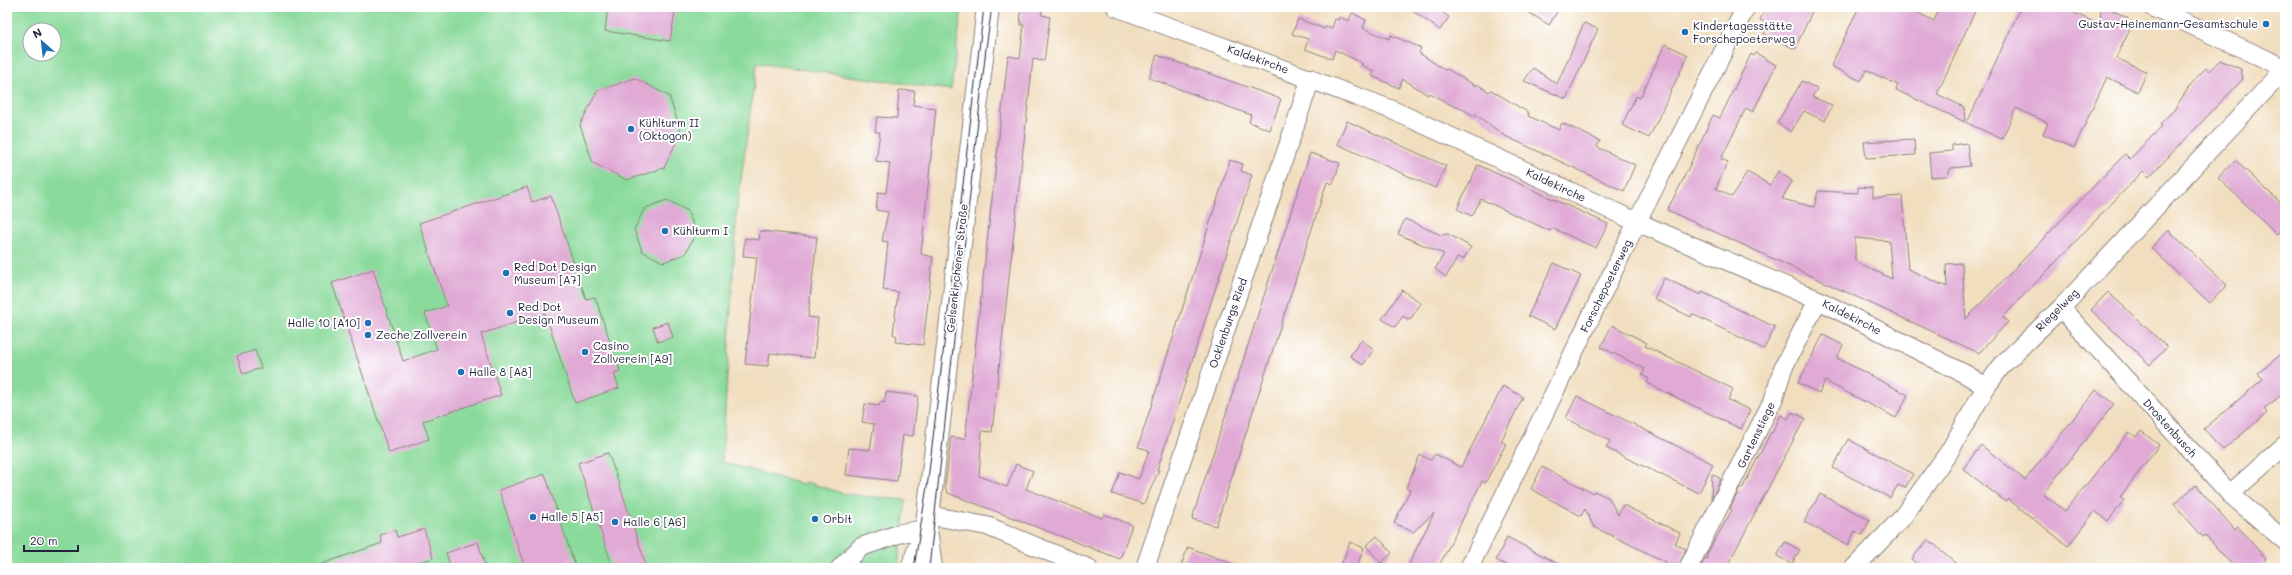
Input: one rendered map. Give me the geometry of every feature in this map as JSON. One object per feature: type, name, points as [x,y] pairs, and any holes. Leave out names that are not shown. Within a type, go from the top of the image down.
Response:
[{"type":"main road","name":"Gelsenkirchener Straße","points":[[912,568],[927,522],[988,7]]},
{"type":"main road","name":"Gelsenkirchener Straße","points":[[927,522],[931,568]]},
{"type":"street","name":"Kaldekirche","points":[[1116,7],[1390,109],[1637,222],[1818,300],[1967,375],[1986,387]]},
{"type":"street","name":"Forschepoeterweg","points":[[1469,568],[1637,222],[1746,7]]},
{"type":"street","points":[[2152,7],[2285,69]]},
{"type":"street","name":"Riegelweg","points":[[1854,568],[1901,519],[1949,452],[1986,387],[2003,364],[2061,308],[2285,69]]},
{"type":"street","name":"Ocklenburgs Ried","points":[[1145,568],[1310,78]]},
{"type":"street","name":"Gartenstiege","points":[[1688,568],[1774,398],[1783,368],[1818,300]]},
{"type":"street","name":"Drostenbusch","points":[[2061,308],[2230,494],[2285,541]]},
{"type":"street","points":[[2230,494],[2285,445]]},
{"type":"street","points":[[840,568],[861,547],[927,522],[986,526],[1088,568]]},
{"type":"green space","name":"Zeche Zollverein","points":[[7,7],[962,7],[951,90],[757,63],[737,208],[722,462],[805,485],[806,482],[845,494],[906,500],[898,568],[7,568]]},
{"type":"building","points":[[608,7],[676,7],[670,41],[605,31]]},
{"type":"building","points":[[1407,7],[1435,7],[1449,17],[1440,30]]},
{"type":"building","points":[[1520,7],[1560,7],[1549,25]]},
{"type":"building","points":[[1766,7],[1814,7],[1795,49],[1764,34],[1769,24],[1760,20]]},
{"type":"building","points":[[1859,7],[1907,7],[1934,21],[1940,7],[1977,7],[1937,94],[1964,107],[1965,122],[1896,90],[1898,85],[1866,70],[1861,81],[1831,66]]},
{"type":"building","points":[[2021,7],[2062,7],[2100,25],[2101,7],[2106,7],[2128,18],[2125,24],[2131,27],[2116,58],[2147,72],[2138,92],[2107,77],[2074,148],[2043,134],[2048,123],[2016,108],[2002,139],[1967,123]]},
{"type":"building","points":[[1041,9],[1042,15],[1050,17],[1044,61],[1033,59],[992,432],[982,431],[979,476],[1007,487],[1016,464],[1033,471],[1026,489],[1102,518],[1104,514],[1132,525],[1120,559],[948,493],[945,487],[951,437],[965,439],[1008,56],[1020,58],[1024,25],[1021,25],[1020,10]]},
{"type":"building","points":[[1352,13],[1366,20],[1363,28],[1389,39],[1391,35],[1421,48],[1419,53],[1445,70],[1447,69],[1476,86],[1477,84],[1489,92],[1491,90],[1529,113],[1528,116],[1559,130],[1562,123],[1600,141],[1597,147],[1635,165],[1624,191],[1505,136],[1475,114],[1474,116],[1456,105],[1455,107],[1429,93],[1428,95],[1403,79],[1399,88],[1372,76],[1374,71],[1361,65],[1362,63],[1335,50],[1332,59],[1305,49],[1308,39],[1292,34],[1298,19],[1325,29],[1326,26],[1332,28],[1335,19],[1338,20],[1339,17],[1349,21]]},
{"type":"building","points":[[1584,23],[1598,29],[1566,99],[1524,81],[1533,68],[1557,84]]},
{"type":"building","points":[[1665,44],[1688,55],[1649,138],[1622,125],[1636,96],[1640,98]]},
{"type":"building","points":[[1756,53],[1776,65],[1753,112],[1746,108],[1721,159],[1728,162],[1716,188],[1732,197],[1747,172],[1770,185],[1778,171],[1792,181],[1782,199],[1814,207],[1818,191],[1858,193],[1858,187],[1873,188],[1873,198],[1902,196],[1908,269],[1947,287],[1946,264],[1962,263],[1966,319],[2125,154],[2130,159],[2162,126],[2160,124],[2174,110],[2193,81],[2206,68],[2209,71],[2220,60],[2241,69],[2243,79],[2149,177],[2143,171],[2003,317],[2008,322],[1979,353],[1667,210],[1680,186],[1713,115],[1720,118],[1751,54],[1754,56]],"holes":[[[1855,238],[1889,241],[1892,279],[1855,261]]]},
{"type":"building","points":[[1157,55],[1281,99],[1270,130],[1249,122],[1251,115],[1149,78]]},
{"type":"building","name":"Kühlturm II (Oktogon)","points":[[635,78],[669,96],[681,132],[664,168],[627,180],[593,163],[580,125],[597,91]]},
{"type":"building","points":[[1802,81],[1817,89],[1812,97],[1832,105],[1825,121],[1804,111],[1791,132],[1777,123]]},
{"type":"building","points":[[899,90],[915,91],[913,105],[936,108],[921,254],[933,257],[923,345],[896,342],[897,336],[893,334],[898,292],[883,290],[888,242],[882,241],[888,212],[876,210],[878,192],[886,193],[890,163],[876,161],[880,132],[875,132],[877,117],[897,118]]},
{"type":"building","points":[[1347,121],[1446,166],[1435,188],[1337,144]]},
{"type":"building","points":[[1914,139],[1915,155],[1866,158],[1864,142]]},
{"type":"building","points":[[1967,143],[1970,166],[1951,168],[1947,176],[1931,177],[1929,153],[1952,151],[1952,145]]},
{"type":"building","points":[[1310,153],[1340,163],[1333,184],[1327,182],[1216,526],[1192,519]]},
{"type":"building","points":[[1230,160],[1243,164],[1241,171],[1252,175],[1157,470],[1159,470],[1144,504],[1112,494],[1120,472],[1139,479],[1149,450],[1138,447]]},
{"type":"building","points":[[2235,160],[2285,207],[2285,225],[2277,234],[2218,178]]},
{"type":"building","points":[[1478,165],[1608,224],[1596,248],[1552,228],[1550,231],[1481,199],[1472,216],[1457,209]]},
{"type":"building","points":[[527,187],[532,202],[551,196],[586,299],[595,297],[620,371],[614,373],[619,388],[575,403],[545,313],[481,334],[501,395],[423,421],[429,439],[389,453],[332,283],[373,269],[403,361],[437,349],[425,313],[447,306],[419,223]]},
{"type":"building","name":"Kühlturm I","points":[[667,200],[688,211],[696,233],[685,254],[663,262],[642,251],[634,229],[645,208]]},
{"type":"building","points":[[1405,219],[1441,235],[1448,234],[1471,247],[1463,260],[1458,257],[1446,277],[1435,269],[1444,254],[1398,234]]},
{"type":"building","points":[[2168,230],[2227,285],[2210,303],[2151,248]]},
{"type":"building","points":[[760,231],[817,237],[808,317],[818,318],[814,358],[770,353],[768,366],[745,364],[757,257],[743,256],[745,238],[759,240]]},
{"type":"building","points":[[1554,263],[1581,276],[1555,329],[1528,316]]},
{"type":"building","points":[[1664,278],[1701,295],[1702,292],[1775,327],[1764,349],[1692,314],[1691,317],[1654,299]]},
{"type":"building","points":[[1402,290],[1421,303],[1410,320],[1403,316],[1395,327],[1382,319]]},
{"type":"building","points":[[2108,292],[2167,347],[2150,365],[2091,310]]},
{"type":"building","points":[[668,322],[673,337],[658,342],[653,327]]},
{"type":"building","points":[[1612,325],[1647,343],[1645,346],[1733,389],[1728,400],[1750,410],[1741,429],[1647,383],[1649,379],[1642,375],[1645,369],[1601,347]]},
{"type":"building","points":[[1823,335],[1843,345],[1837,358],[1908,395],[1896,418],[1825,381],[1819,393],[1798,383]]},
{"type":"building","points":[[1361,340],[1374,349],[1363,365],[1350,356]]},
{"type":"building","points":[[255,350],[261,368],[243,374],[237,356]]},
{"type":"building","points":[[2285,351],[2285,392],[2264,409],[2267,413],[2223,450],[2204,429],[2263,379],[2258,373]]},
{"type":"building","points":[[1503,386],[1523,397],[1501,441],[1506,444],[1485,483],[1482,481],[1438,568],[1407,568],[1434,513],[1413,532],[1394,523],[1410,490],[1406,488],[1420,455],[1431,460],[1435,454],[1461,467]]},
{"type":"building","points":[[2096,390],[2114,404],[2043,494],[2065,511],[2129,432],[2136,437],[2141,431],[2159,445],[2120,497],[2124,500],[2108,521],[2095,511],[2068,546],[2008,499],[2006,502],[1963,469],[1981,445],[2025,480]]},
{"type":"building","points":[[886,392],[918,396],[913,436],[903,435],[897,481],[846,475],[849,448],[870,450],[874,424],[862,422],[865,404],[879,406],[880,402],[884,403]]},
{"type":"building","points":[[1577,396],[1713,464],[1699,493],[1606,448],[1610,441],[1566,418]]},
{"type":"building","points":[[1792,412],[1805,418],[1726,568],[1700,568],[1705,558],[1707,559],[1707,554],[1732,510],[1730,509],[1740,488],[1742,489],[1781,415],[1788,419]]},
{"type":"building","points":[[1848,439],[1913,474],[1905,488],[1898,485],[1890,498],[1833,468]]},
{"type":"building","name":"Halle 6 [A6]","points":[[608,453],[647,568],[613,568],[578,463]]},
{"type":"building","points":[[1542,467],[1593,493],[1594,491],[1609,498],[1618,515],[1623,505],[1680,533],[1675,544],[1686,549],[1678,568],[1663,568],[1666,562],[1594,527],[1585,509],[1581,516],[1531,489]]},
{"type":"building","name":"Halle 5 [A5]","points":[[545,474],[576,568],[525,568],[499,490]]},
{"type":"building","points":[[1712,474],[1721,479],[1711,499]]},
{"type":"building","points":[[2196,485],[2235,530],[2238,527],[2267,560],[2259,568],[2235,568],[2205,535],[2203,537],[2174,504]]},
{"type":"building","points":[[1820,494],[1870,520],[1862,535],[1855,531],[1848,545],[1804,522]]},
{"type":"building","points":[[424,529],[433,558],[407,566],[407,568],[316,568],[316,566],[382,543],[380,535],[395,530],[397,537]]},
{"type":"building","points":[[1377,536],[1392,553],[1381,563],[1366,546]]},
{"type":"building","points":[[1507,537],[1566,568],[1512,568],[1496,560]]},
{"type":"building","points":[[1928,539],[1962,568],[1923,568],[1912,559]]},
{"type":"building","points":[[478,542],[486,568],[451,568],[446,553]]},
{"type":"building","points":[[1350,542],[1364,548],[1356,568],[1340,568]]},
{"type":"building","points":[[1785,542],[1800,550],[1792,564],[1777,556]]},
{"type":"building","points":[[1188,547],[1241,567],[1241,568],[1180,568]]},
{"type":"tram line","points":[[914,568],[928,480],[984,7]]},
{"type":"tram line","points":[[929,568],[986,48],[992,7]]},
{"type":"place","name":"Gustav-Heinemann-Gesamtschule","points":[[2266,24]]},
{"type":"place","name":"Kindertagesstätte Forschepoeterweg","points":[[1685,32]]},
{"type":"place","name":"Kühlturm II (Oktogon)","points":[[631,129]]},
{"type":"place","name":"Kühlturm I","points":[[665,231]]},
{"type":"place","name":"Red Dot Design Museum [A7]","points":[[506,273]]},
{"type":"place","name":"Red Dot Design Museum","points":[[510,313]]},
{"type":"place","name":"Halle 10 [A10]","points":[[368,323]]},
{"type":"place","name":"Zeche Zollverein","points":[[368,335]]},
{"type":"place","name":"Casino Zollverein [A9]","points":[[585,352]]},
{"type":"place","name":"Halle 8 [A8]","points":[[461,372]]},
{"type":"place","name":"Halle 5 [A5]","points":[[533,517]]},
{"type":"place","name":"Orbit","points":[[815,519]]},
{"type":"place","name":"Halle 6 [A6]","points":[[615,522]]}]
